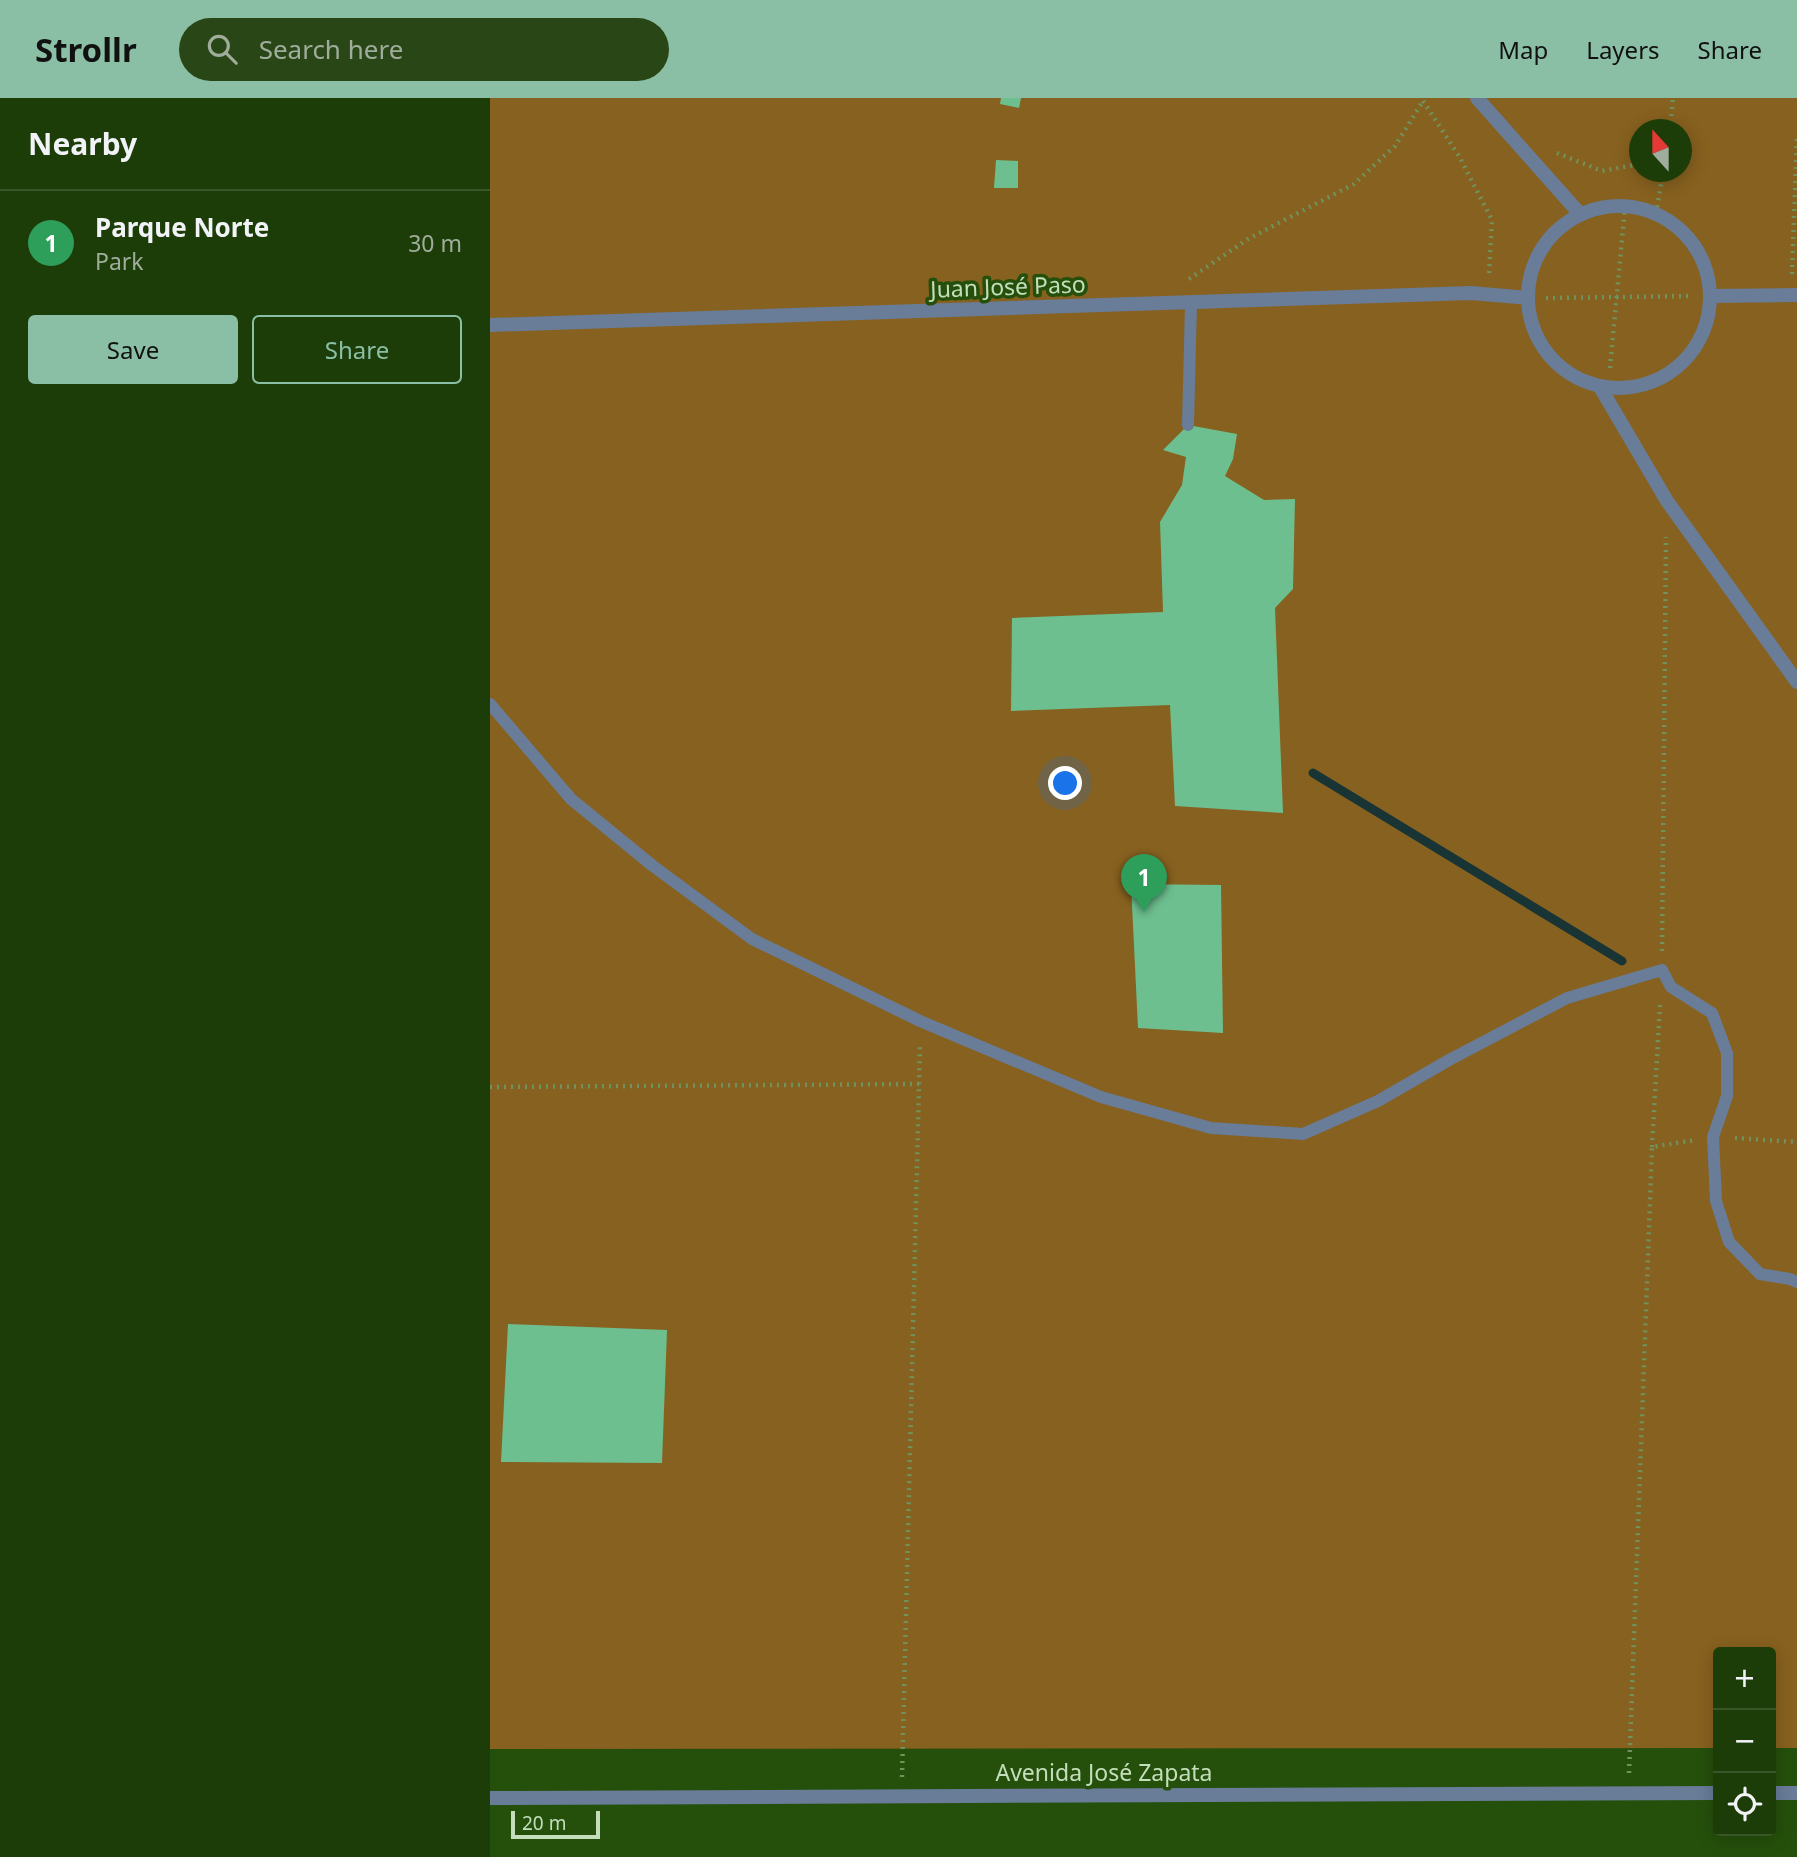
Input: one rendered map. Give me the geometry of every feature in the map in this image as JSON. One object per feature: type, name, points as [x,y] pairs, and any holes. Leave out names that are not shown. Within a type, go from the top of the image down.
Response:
[{"type":"street","points":[[1477,98],[1580,214]]},
{"type":"street","points":[[1605,207],[1625,207],[1656,214],[1678,228],[1696,247],[1706,271],[1710,296],[1707,323],[1695,348],[1676,368],[1653,382],[1604,387],[1575,378],[1553,362],[1537,341],[1527,286],[1536,256],[1555,232],[1580,214],[1605,207]]},
{"type":"street","name":"Juan José Paso","points":[[490,325],[1457,294],[1528,298]]},
{"type":"street","points":[[1710,296],[1794,295]]},
{"type":"street","points":[[1604,387],[1667,501],[1797,681]]},
{"type":"street","name":"Avenida José Zapata","points":[[490,1798],[1713,1793]]},
{"type":"street","points":[[1776,1793],[1797,1794]]},
{"type":"lane","points":[[1188,425],[1191,303]]},
{"type":"lane","points":[[490,704],[571,799],[653,866],[752,939],[920,1021],[1101,1097],[1211,1128],[1303,1134],[1378,1101],[1567,998],[1662,970],[1671,987],[1712,1013],[1727,1053],[1727,1096],[1713,1137],[1716,1202],[1728,1242],[1760,1274],[1797,1282]]},
{"type":"path","points":[[1671,119],[1673,98]]},
{"type":"path","points":[[1185,282],[1248,239],[1354,184],[1395,146],[1423,99],[1459,156],[1492,220],[1488,295]]},
{"type":"path","points":[[1794,295],[1797,135]]},
{"type":"path","points":[[1556,152],[1601,171],[1629,166]]},
{"type":"path","points":[[1656,214],[1661,182]]},
{"type":"path","points":[[1604,387],[1625,207]]},
{"type":"path","points":[[1528,298],[1710,296]]},
{"type":"path","points":[[1628,1793],[1652,1147],[1662,970],[1667,501]]},
{"type":"path","points":[[901,1796],[920,1021]]},
{"type":"path","points":[[490,1087],[919,1084]]},
{"type":"path","points":[[1652,1147],[1713,1137],[1797,1142]]},
{"type":"shaded area","points":[[490,98],[1797,98],[1797,1748],[1776,1748],[1776,1647],[1713,1647],[1713,1748],[490,1749]]},
{"type":"building","points":[[1001,98],[1021,98],[1019,108],[1000,104]]},
{"type":"building","points":[[996,160],[1018,161],[1018,188],[994,188]]},
{"type":"building","points":[[1188,425],[1237,434],[1233,459],[1225,476],[1264,500],[1295,499],[1293,589],[1275,608],[1283,813],[1175,806],[1170,705],[1011,711],[1012,618],[1163,612],[1160,522],[1182,485],[1186,457],[1163,450]]},
{"type":"building","points":[[1131,884],[1221,885],[1223,1033],[1138,1028]]},
{"type":"building","points":[[508,1324],[667,1330],[662,1463],[501,1462]]},
{"type":"waterway","points":[[1313,773],[1622,961]]},
{"type":"place","name":"Parque Norte","points":[[1144,912]]}]
